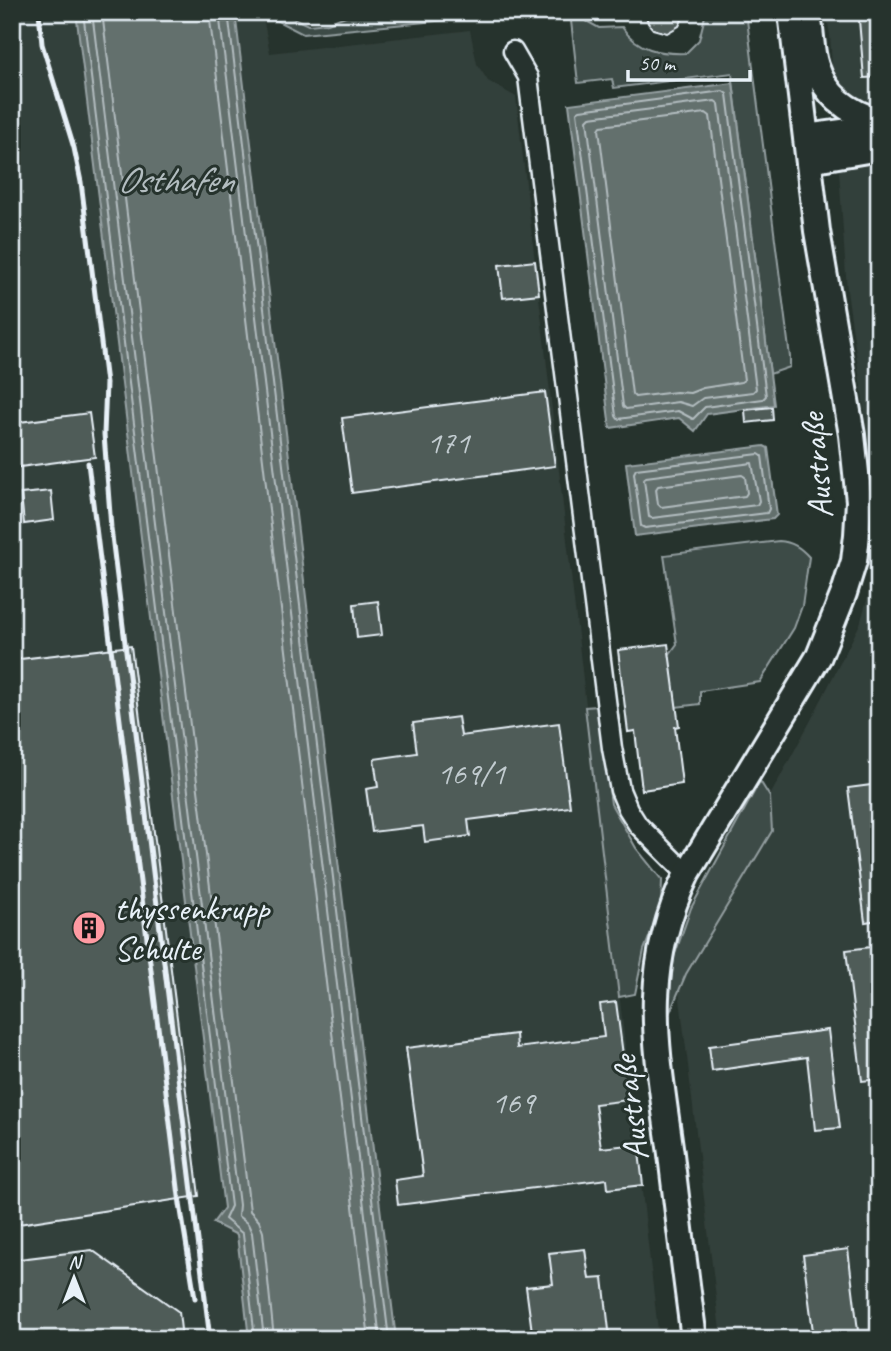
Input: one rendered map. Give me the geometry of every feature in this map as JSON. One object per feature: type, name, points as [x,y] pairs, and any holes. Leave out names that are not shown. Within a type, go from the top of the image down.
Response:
[{"type":"main road","name":"Austraße","points":[[694,1339],[654,1008],[661,946],[673,903],[687,874],[819,656],[844,593],[853,561],[859,501],[852,435],[817,231],[791,12]]},
{"type":"main road","points":[[807,12],[816,66],[831,96],[850,111],[879,121]]},
{"type":"main road","points":[[807,148],[879,127]]},
{"type":"main road","points":[[807,148],[879,148]]},
{"type":"street","points":[[513,51],[528,77],[612,748],[620,790],[638,825],[687,874]]},
{"type":"shaded area","points":[[12,12],[76,12],[224,1208],[214,1223],[237,1235],[249,1339],[12,1339]]},
{"type":"shaded area","points":[[235,12],[262,12],[270,53],[470,30],[477,64],[488,81],[516,97],[659,1339],[396,1339]]},
{"type":"shaded area","points":[[260,12],[281,12],[308,25],[328,23],[355,12],[528,12],[303,34]]},
{"type":"shaded area","points":[[570,12],[599,28],[622,27],[635,41],[650,49],[686,53],[699,40],[706,12],[746,12],[790,367],[770,374],[732,73],[614,88],[612,79],[578,83]]},
{"type":"shaded area","points":[[826,12],[879,12],[879,537],[871,457],[847,291],[830,35]]},
{"type":"shaded area","points":[[779,541],[796,546],[809,557],[802,606],[794,628],[760,682],[700,691],[700,704],[676,707],[669,655],[677,644],[664,555]]},
{"type":"shaded area","points":[[879,558],[879,1339],[721,1339],[679,991],[687,949],[860,624]]},
{"type":"shaded area","points":[[598,706],[611,804],[636,848],[662,880],[661,907],[644,950],[635,994],[619,997],[585,707]]},
{"type":"shaded area","points":[[760,781],[770,797],[772,831],[686,974],[667,1019],[674,957],[691,908]]},
{"type":"water","name":"Osthafen","points":[[76,12],[235,12],[396,1339],[249,1339],[237,1235],[213,1223],[224,1208]]},
{"type":"water","points":[[733,83],[774,405],[707,414],[695,431],[679,418],[610,428],[569,104]]},
{"type":"water","points":[[764,446],[768,448],[777,515],[773,519],[635,536],[626,463]]},
{"type":"building","points":[[645,12],[686,12],[679,26],[667,33],[653,29]]},
{"type":"building","points":[[879,19],[879,77],[864,78],[859,20]]},
{"type":"building","points":[[535,261],[539,294],[503,298],[499,265]]},
{"type":"building","points":[[545,392],[555,466],[352,493],[342,418]]},
{"type":"building","points":[[772,407],[773,420],[746,423],[745,410]]},
{"type":"building","points":[[89,413],[95,457],[12,468],[12,423]]},
{"type":"building","points":[[51,491],[54,520],[24,524],[21,494]]},
{"type":"building","points":[[378,601],[382,635],[357,638],[354,604]]},
{"type":"building","points":[[668,644],[679,726],[675,727],[682,784],[642,790],[635,731],[628,732],[618,650]]},
{"type":"building","name":"thyssenkrupp Schulte","points":[[131,646],[199,1196],[12,1225],[12,660]]},
{"type":"building","points":[[458,717],[461,736],[559,723],[570,807],[468,820],[470,836],[425,842],[423,826],[372,832],[366,789],[378,787],[374,759],[417,753],[413,723]]},
{"type":"building","points":[[879,784],[879,920],[865,922],[848,788]]},
{"type":"building","points":[[879,946],[879,1079],[862,1081],[846,950]]},
{"type":"building","points":[[616,1002],[629,1100],[595,1104],[601,1148],[638,1144],[643,1185],[608,1189],[607,1179],[398,1205],[395,1180],[423,1176],[406,1048],[516,1034],[517,1048],[604,1037],[600,1004]]},
{"type":"building","points":[[828,1030],[840,1128],[815,1130],[807,1057],[712,1071],[709,1046]]},
{"type":"building","points":[[585,1249],[589,1279],[603,1278],[610,1339],[545,1339],[544,1330],[532,1332],[526,1287],[553,1284],[549,1253]]},
{"type":"building","points":[[848,1249],[859,1339],[814,1339],[803,1255]]},
{"type":"building","points":[[92,1250],[179,1312],[182,1339],[12,1339],[12,1260]]},
{"type":"railway","points":[[39,12],[42,44],[74,148],[81,182],[106,383],[104,434],[111,528],[210,1339]]},
{"type":"railway","points":[[88,463],[180,1204],[195,1298]]},
{"type":"place","name":"thyssenkrupp Schulte","points":[[89,928]]}]
